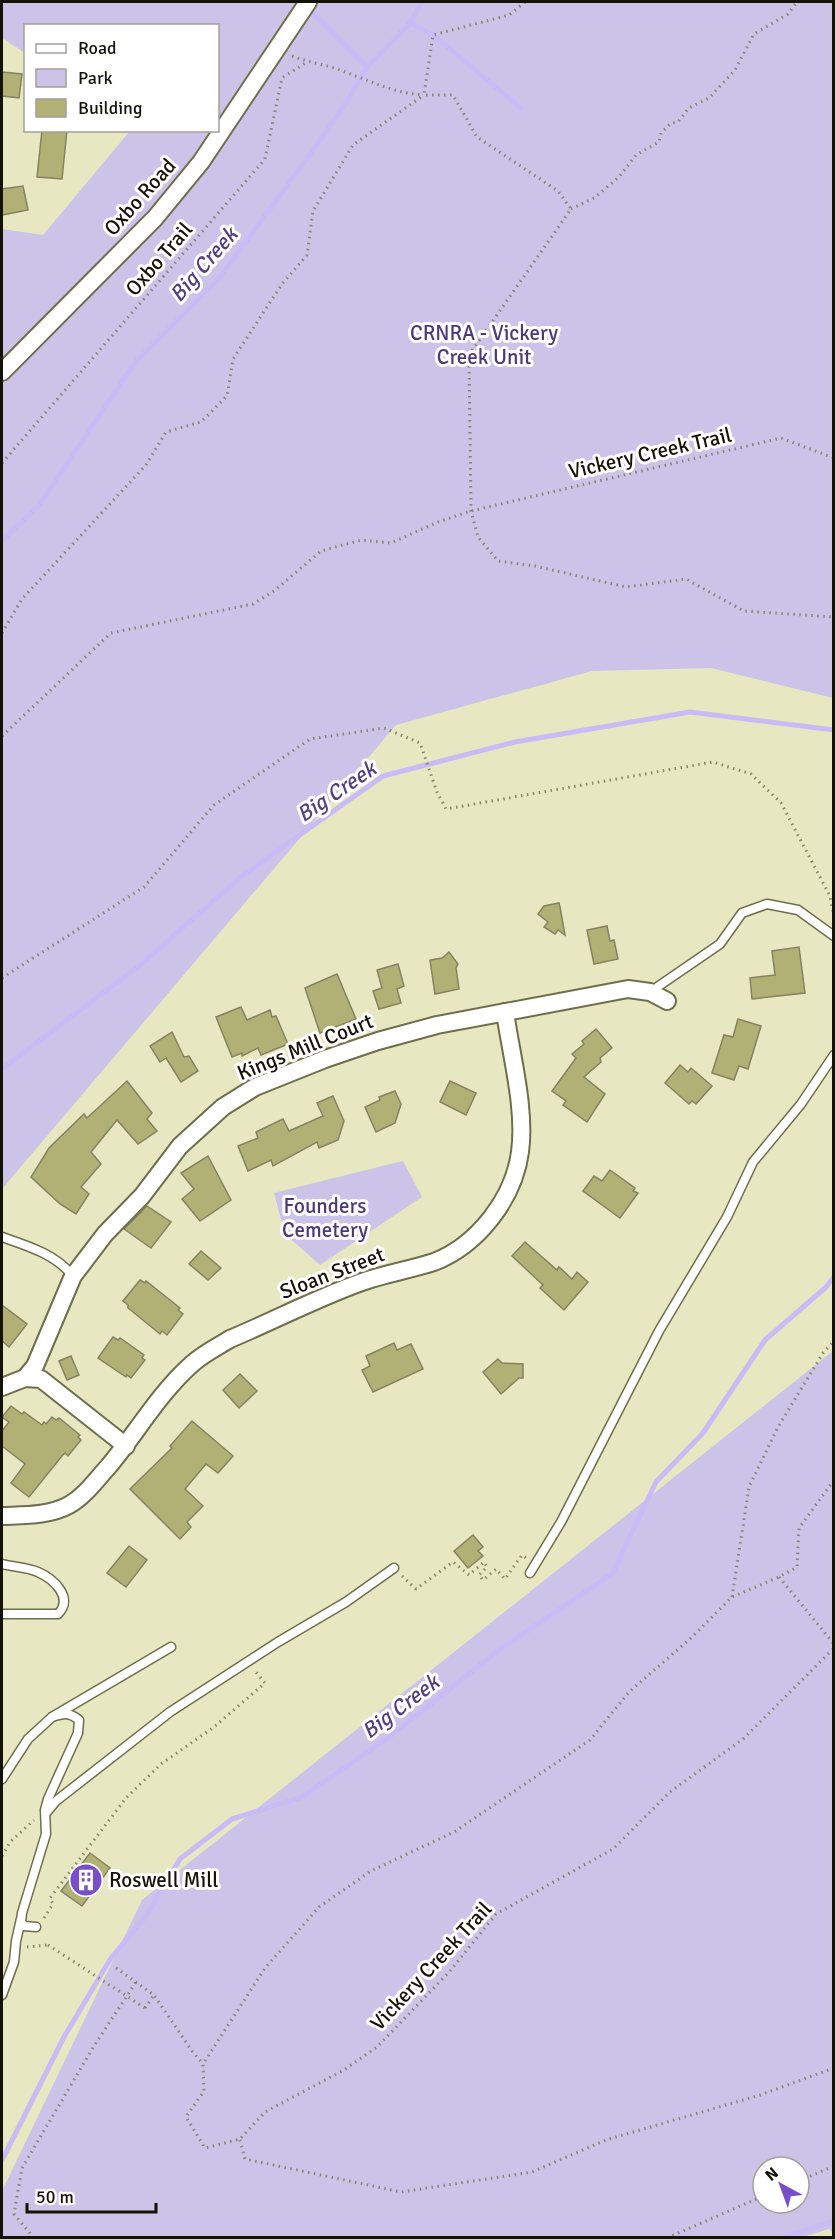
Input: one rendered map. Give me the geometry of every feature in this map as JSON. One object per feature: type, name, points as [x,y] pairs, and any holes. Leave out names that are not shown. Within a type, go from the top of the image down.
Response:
[{"type":"street","name":"Oxbo Road","points":[[2,372],[155,218],[201,162],[308,2]]},
{"type":"street","name":"Kings Mill Court","points":[[26,1378],[40,1357],[73,1276],[105,1234],[142,1196],[180,1146],[223,1107],[255,1087],[324,1059],[378,1041],[437,1026],[628,989],[650,992],[667,1001]]},
{"type":"street","name":"Sloan Street","points":[[2,1516],[48,1512],[67,1506],[88,1489],[126,1446],[175,1380],[211,1350],[230,1339],[360,1282],[435,1261],[467,1242],[493,1216],[512,1183],[520,1154],[522,1123],[505,1012]]},
{"type":"street","points":[[2,1387],[26,1378],[41,1379],[126,1446]]},
{"type":"lane","points":[[650,992],[720,944],[742,913],[767,904],[798,910],[834,936]]},
{"type":"lane","points":[[530,1573],[561,1522],[659,1331],[727,1217],[753,1162],[801,1104],[834,1055]]},
{"type":"lane","points":[[2,1237],[63,1263],[73,1276]]},
{"type":"lane","points":[[2,1563],[38,1571],[54,1581],[64,1597],[63,1609],[58,1614],[2,1614]]},
{"type":"lane","points":[[46,1813],[56,1801],[170,1712],[278,1642],[346,1602],[394,1568]]},
{"type":"lane","points":[[2,1779],[28,1739],[52,1717],[171,1647]]},
{"type":"lane","points":[[2,1995],[14,1962],[22,1913],[46,1834],[48,1799],[78,1733],[79,1720],[72,1714],[66,1713],[52,1717]]},
{"type":"lane","points":[[22,1913],[21,1922],[24,1926],[36,1927]]},
{"type":"path","points":[[2,633],[22,599],[146,465],[166,432],[201,423],[227,396],[233,359],[282,284],[307,255],[313,211],[353,145],[424,95],[433,35],[509,15],[525,2]]},
{"type":"path","points":[[797,2],[788,14],[754,34],[735,70],[709,98],[689,108],[678,122],[671,123],[662,133],[659,142],[636,155],[619,177],[594,198],[571,209],[469,355],[471,511],[478,537],[498,561],[535,566],[626,587],[686,579],[744,611],[834,617]]},
{"type":"path","points":[[276,51],[404,94],[453,95],[477,137],[558,191],[571,209]]},
{"type":"path","name":"Oxbo Trail","points":[[2,463],[265,159],[282,78],[307,62]]},
{"type":"path","name":"Vickery Creek Trail","points":[[2,736],[111,633],[253,604],[274,591],[321,551],[361,540],[391,543],[438,522],[471,511],[781,438],[834,458]]},
{"type":"path","points":[[2,978],[144,887],[214,805],[310,739],[384,728],[420,742],[437,792],[446,809],[713,762],[751,774],[781,803],[830,896],[834,917]]},
{"type":"path","points":[[732,1597],[749,1487],[778,1427],[823,1353],[834,1341]]},
{"type":"path","points":[[834,1480],[799,1528],[797,1567],[732,1597],[629,1692],[590,1740],[454,1832],[371,1871],[319,1907],[265,1968],[203,2064],[204,2091],[186,2117],[206,2148],[240,2139],[245,2158],[401,2192],[532,2172],[606,2140],[760,2095],[834,2068]]},
{"type":"path","points":[[394,1568],[416,1589],[453,1562],[469,1575],[484,1562],[488,1567],[479,1575],[483,1580],[495,1569],[505,1578],[522,1556],[536,1564]]},
{"type":"path","points":[[779,1577],[834,1644]]},
{"type":"path","name":"Vickery Creek Trail","points":[[240,2139],[265,2112],[344,2070],[377,2047],[450,1971],[496,1914],[613,1848],[670,1792],[743,1739],[834,1648]]},
{"type":"path","points":[[36,1927],[53,1904],[50,1898],[126,1798],[161,1764],[214,1727],[265,1683],[248,1663]]},
{"type":"path","points":[[2,1857],[10,1842],[46,1813]]},
{"type":"path","points":[[25,1947],[48,1945],[145,2008],[154,1995]]},
{"type":"path","points":[[116,1968],[154,1995],[203,2064]]},
{"type":"path","points":[[34,2238],[14,2214],[22,2168],[94,2046],[136,1982]]},
{"type":"path","points":[[811,2176],[834,2166]]},
{"type":"path","points":[[667,2238],[751,2201]]},
{"type":"green space","name":"CRNRA - Vickery Creek Unit","points":[[2,2],[834,2],[833,698],[711,668],[592,671],[396,725],[2,1189],[2,229],[43,235],[129,132],[219,132],[219,24],[24,24],[24,52],[2,38]]},
{"type":"green space","name":"Founders Cemetery","points":[[403,1161],[422,1197],[320,1265],[285,1234],[274,1193]]},
{"type":"green space","points":[[833,1351],[833,2233],[829,2229],[800,2238],[2,2237],[2,2191],[142,1900]]},
{"type":"building","points":[[2,72],[22,74],[19,98],[2,96]]},
{"type":"building","points":[[42,132],[67,132],[62,179],[37,177]]},
{"type":"building","points":[[23,186],[28,210],[2,215],[2,189]]},
{"type":"building","points":[[559,903],[565,935],[558,930],[555,934],[544,927],[548,922],[538,914],[544,906]]},
{"type":"building","points":[[607,926],[610,941],[614,940],[618,959],[594,964],[587,930]]},
{"type":"building","points":[[799,947],[805,993],[752,999],[750,978],[775,975],[772,951]]},
{"type":"building","points":[[449,952],[458,964],[456,968],[459,989],[435,994],[430,960],[442,958]]},
{"type":"building","points":[[398,964],[404,986],[397,989],[401,1003],[379,1009],[373,991],[382,988],[377,970]]},
{"type":"building","points":[[337,974],[356,1019],[320,1033],[305,988]]},
{"type":"building","points":[[241,1007],[247,1020],[270,1010],[272,1017],[276,1016],[288,1044],[261,1055],[258,1048],[242,1056],[242,1053],[232,1057],[216,1017]]},
{"type":"building","points":[[738,1019],[761,1026],[748,1069],[739,1066],[734,1080],[712,1073],[724,1035],[733,1037]]},
{"type":"building","points":[[596,1029],[612,1048],[600,1058],[601,1062],[584,1077],[605,1094],[587,1122],[563,1105],[566,1101],[552,1091],[576,1058],[572,1054]]},
{"type":"building","points":[[172,1032],[184,1057],[189,1056],[198,1071],[181,1082],[166,1058],[160,1062],[150,1046]]},
{"type":"building","points":[[680,1065],[688,1072],[691,1068],[712,1086],[696,1104],[692,1101],[689,1104],[665,1083]]},
{"type":"building","points":[[127,1081],[152,1113],[147,1119],[157,1131],[138,1144],[117,1120],[91,1152],[101,1164],[81,1187],[89,1194],[76,1214],[60,1204],[31,1177],[49,1148],[84,1114],[87,1118]]},
{"type":"building","points":[[450,1081],[476,1093],[466,1115],[440,1102]]},
{"type":"building","points":[[395,1091],[401,1104],[395,1123],[376,1132],[365,1107],[380,1100],[379,1097]]},
{"type":"building","points":[[333,1096],[344,1121],[338,1140],[319,1148],[317,1142],[273,1166],[271,1160],[248,1171],[238,1146],[258,1138],[256,1132],[283,1119],[289,1131],[323,1116],[317,1103]]},
{"type":"building","points":[[208,1156],[231,1200],[200,1221],[182,1199],[194,1189],[181,1173]]},
{"type":"building","points":[[610,1170],[635,1188],[633,1191],[638,1193],[620,1218],[583,1191],[594,1176],[602,1181]]},
{"type":"building","points":[[147,1206],[171,1222],[151,1248],[124,1229]]},
{"type":"building","points":[[525,1242],[557,1270],[559,1267],[572,1279],[577,1272],[588,1282],[564,1310],[540,1288],[543,1285],[512,1256]]},
{"type":"building","points":[[201,1251],[221,1268],[208,1280],[189,1264]]},
{"type":"building","points":[[140,1280],[145,1283],[146,1281],[180,1308],[178,1310],[183,1314],[167,1335],[162,1331],[160,1334],[128,1308],[123,1301]]},
{"type":"building","points":[[2,1305],[27,1324],[9,1347],[2,1341]]},
{"type":"building","points":[[113,1337],[118,1340],[120,1338],[144,1355],[142,1358],[145,1360],[131,1378],[98,1358]]},
{"type":"building","points":[[394,1343],[397,1350],[411,1344],[423,1369],[373,1392],[362,1370],[370,1366],[366,1356]]},
{"type":"building","points":[[71,1356],[79,1375],[67,1380],[59,1361]]},
{"type":"building","points":[[498,1359],[502,1363],[523,1364],[523,1378],[519,1378],[501,1394],[483,1372]]},
{"type":"building","points":[[240,1374],[257,1391],[239,1408],[223,1390]]},
{"type":"building","points":[[11,1406],[42,1425],[52,1417],[56,1420],[59,1418],[80,1435],[78,1437],[81,1440],[68,1456],[65,1453],[62,1456],[29,1497],[11,1483],[25,1464],[2,1446],[2,1431],[9,1422],[2,1417]]},
{"type":"building","points":[[192,1421],[233,1456],[218,1473],[206,1464],[185,1489],[203,1506],[187,1522],[191,1527],[180,1539],[130,1489],[172,1448],[170,1446]]},
{"type":"building","points":[[473,1535],[483,1547],[478,1551],[483,1556],[468,1568],[454,1551]]},
{"type":"building","points":[[129,1546],[147,1560],[126,1587],[107,1573]]},
{"type":"building","name":"Roswell Mill","points":[[90,1853],[110,1868],[82,1906],[61,1891]]},
{"type":"waterway","points":[[295,2],[308,8],[367,67]]},
{"type":"waterway","name":"Big Creek","points":[[2,541],[40,504],[136,361],[220,277],[316,146],[346,103],[367,67],[410,23],[422,2]]},
{"type":"waterway","points":[[410,23],[433,35],[521,108]]},
{"type":"waterway","name":"Big Creek","points":[[2,1069],[139,966],[242,876],[383,776],[515,742],[690,712],[834,730]]},
{"type":"waterway","name":"Big Creek","points":[[2,2160],[64,2037],[111,1958],[146,1916],[180,1859],[232,1819],[302,1797],[389,1737],[499,1650],[612,1574],[656,1482],[703,1433],[765,1340],[825,1288],[834,1277]]},
{"type":"waterway","name":"Big Creek","points":[[782,2238],[834,2221]]},
{"type":"place","name":"Roswell Mill","points":[[86,1880]]}]
